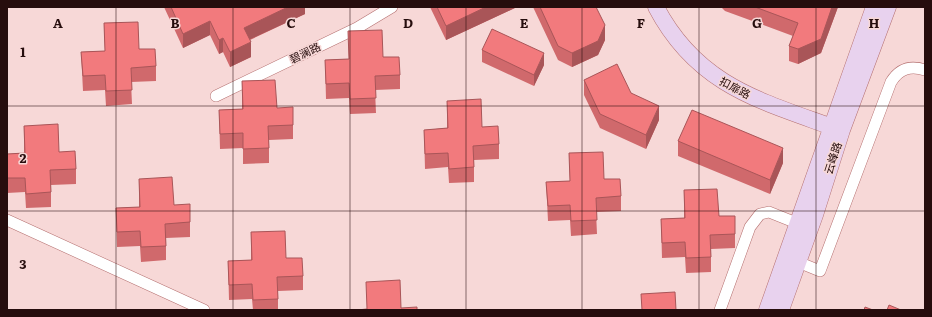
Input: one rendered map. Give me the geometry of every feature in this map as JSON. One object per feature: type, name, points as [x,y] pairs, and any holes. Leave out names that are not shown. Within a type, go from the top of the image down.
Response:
[{"type":"street","name":"碧澜路","points":[[216,96],[356,28],[392,7]]},
{"type":"street","name":"扣扉路","points":[[656,7],[664,23],[680,44],[713,76],[754,98],[836,128]]},
{"type":"street","name":"云峰路","points":[[781,310],[798,262],[836,128],[874,7]]},
{"type":"street","name":"云峰路","points":[[767,310],[798,224],[836,128],[888,7]]},
{"type":"street","points":[[798,262],[820,271],[891,82],[895,76],[903,70],[914,66],[925,70]]},
{"type":"street","points":[[720,310],[750,227],[760,214],[769,212],[798,224]]},
{"type":"street","points":[[7,220],[204,310]]},
{"type":"building","points":[[171,7],[288,7],[244,28],[251,42],[230,52],[223,38],[219,40],[210,21],[183,34]]},
{"type":"building","points":[[437,7],[486,7],[446,26]]},
{"type":"building","points":[[540,7],[596,7],[605,25],[598,41],[572,53],[558,46]]},
{"type":"building","points":[[755,7],[832,7],[821,39],[798,49],[789,46],[798,23]]},
{"type":"building","points":[[138,22],[139,49],[155,49],[156,66],[131,68],[132,90],[106,91],[105,75],[83,76],[81,52],[105,51],[104,23]]},
{"type":"building","points":[[492,29],[544,53],[534,75],[482,50]]},
{"type":"building","points":[[382,30],[383,57],[399,57],[400,75],[375,76],[376,98],[350,99],[349,83],[326,84],[325,60],[349,59],[348,31]]},
{"type":"building","points":[[617,64],[631,93],[659,106],[646,135],[600,114],[584,80]]},
{"type":"building","points":[[275,80],[277,108],[293,107],[293,125],[268,126],[269,148],[243,149],[243,133],[220,134],[219,110],[243,109],[242,81]]},
{"type":"building","points":[[481,99],[482,127],[498,126],[499,144],[473,146],[474,167],[449,169],[448,153],[425,154],[424,130],[448,128],[447,101]]},
{"type":"building","points":[[692,110],[783,148],[770,180],[678,141]]},
{"type":"building","points":[[58,124],[59,152],[75,151],[76,169],[50,170],[51,192],[26,194],[25,178],[7,178],[7,154],[25,153],[24,126]]},
{"type":"building","points":[[603,152],[604,179],[620,179],[621,196],[596,198],[597,220],[571,221],[570,205],[548,206],[546,182],[570,181],[569,153]]},
{"type":"building","points":[[172,177],[174,205],[190,204],[190,222],[165,224],[166,246],[141,247],[140,231],[117,232],[116,208],[140,207],[139,179]]},
{"type":"building","points":[[717,189],[719,216],[735,216],[735,234],[710,235],[711,257],[686,258],[685,242],[662,243],[661,219],[685,218],[684,190]]},
{"type":"building","points":[[285,231],[286,258],[302,258],[303,276],[277,277],[278,299],[253,300],[252,284],[229,285],[228,261],[252,260],[251,232]]},
{"type":"building","points":[[400,280],[401,308],[417,307],[417,310],[357,310],[367,309],[366,282]]},
{"type":"building","points":[[675,292],[676,310],[642,310],[641,294]]},
{"type":"building","points":[[889,305],[901,310],[887,310]]},
{"type":"building","points":[[865,307],[873,310],[864,310]]}]
